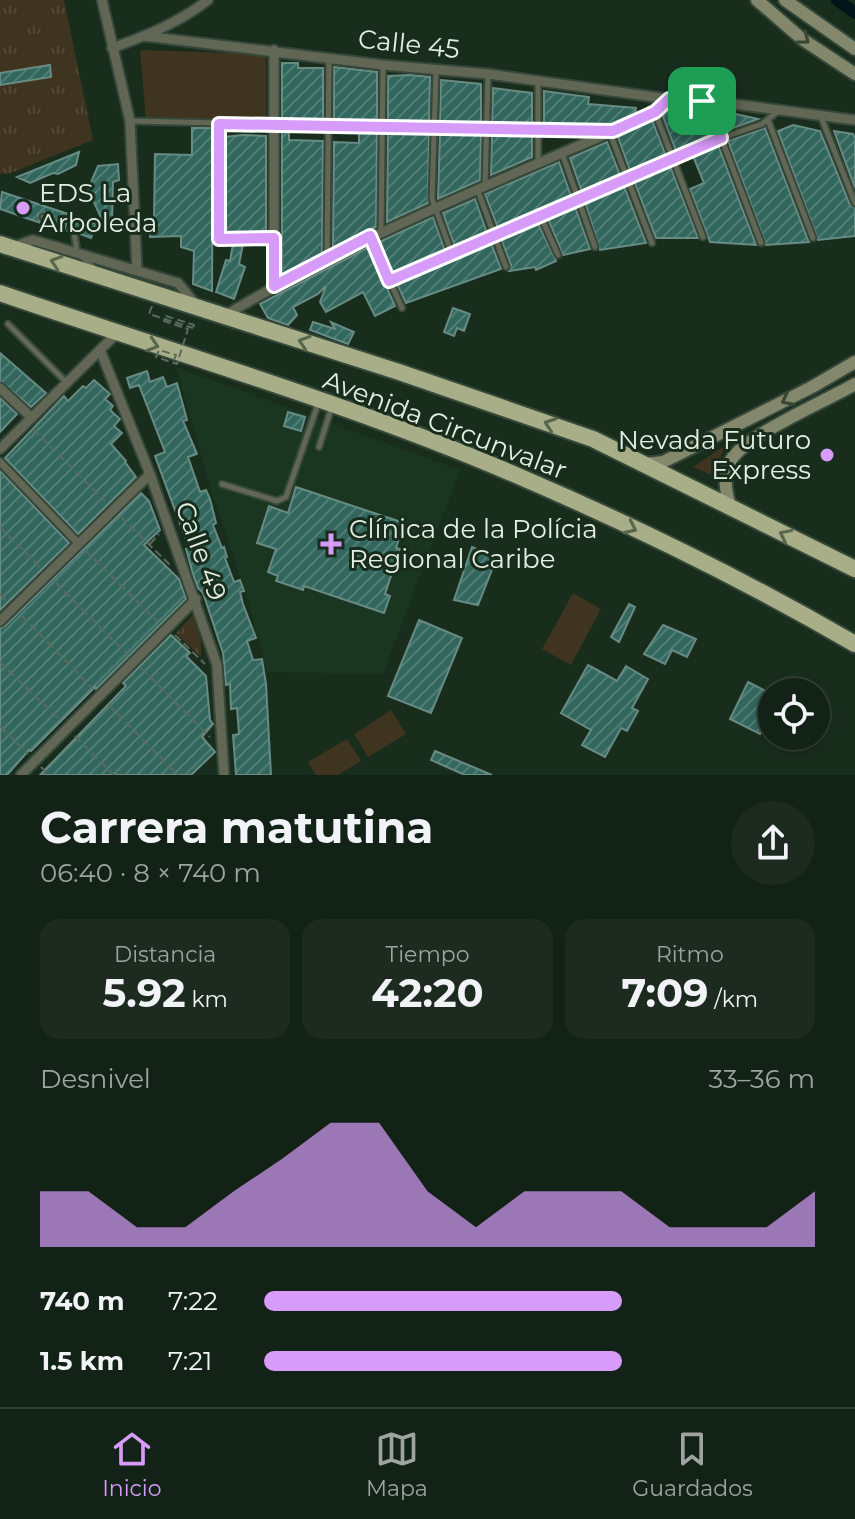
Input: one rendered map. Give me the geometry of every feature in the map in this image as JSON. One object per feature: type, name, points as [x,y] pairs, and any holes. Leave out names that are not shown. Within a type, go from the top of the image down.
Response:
[{"type":"highway","name":"Avenida Circunvalar","points":[[5,246],[223,316],[256,318],[593,439],[855,569]]},
{"type":"highway","name":"Avenida Circunvalar","points":[[0,293],[95,326],[107,343],[326,402],[524,478],[726,571],[855,644]]},
{"type":"main road","points":[[757,0],[802,39],[855,74]]},
{"type":"main road","points":[[785,0],[855,49]]},
{"type":"main road","points":[[645,464],[663,462],[855,362]]},
{"type":"main road","points":[[731,509],[725,483],[728,468],[744,444],[855,384]]},
{"type":"street","points":[[102,0],[130,121],[137,270]]},
{"type":"street","points":[[112,48],[193,12],[208,0]]},
{"type":"street","name":"Calle 45","points":[[144,36],[383,65],[488,74],[855,120]]},
{"type":"street","points":[[274,50],[274,286]]},
{"type":"street","points":[[223,316],[370,236],[655,112],[669,99]]},
{"type":"street","points":[[5,246],[33,240],[137,270],[178,283],[198,307]]},
{"type":"street","points":[[254,298],[256,318]]},
{"type":"street","points":[[0,449],[107,343]]},
{"type":"street","name":"Calle 49","points":[[107,343],[217,665],[224,775]]},
{"type":"street","points":[[0,388],[32,418]]},
{"type":"street","points":[[0,462],[79,544]]},
{"type":"street","points":[[0,621],[150,474]]},
{"type":"street","points":[[21,775],[196,599]]},
{"type":"lane","points":[[327,258],[329,58]]},
{"type":"lane","points":[[381,231],[383,65]]},
{"type":"lane","points":[[436,70],[432,187],[434,208],[452,254]]},
{"type":"lane","points":[[488,74],[481,188],[506,267]]},
{"type":"lane","points":[[538,81],[538,164]]},
{"type":"lane","points":[[710,101],[761,243]]},
{"type":"lane","points":[[389,281],[768,120],[778,111]]},
{"type":"lane","points":[[655,112],[703,237]]},
{"type":"lane","points":[[821,117],[855,203]]},
{"type":"lane","points":[[768,120],[813,238]]},
{"type":"lane","points":[[130,121],[611,132],[652,243]]},
{"type":"lane","points":[[219,124],[219,239],[274,238]]},
{"type":"lane","points":[[562,153],[595,247]]},
{"type":"lane","points":[[541,217],[558,255]]},
{"type":"lane","points":[[74,232],[77,252],[106,278]]},
{"type":"lane","points":[[370,236],[402,308]]},
{"type":"lane","points":[[8,324],[66,383]]},
{"type":"lane","points":[[222,484],[282,501],[289,491],[305,443],[326,402]]},
{"type":"lane","points":[[319,447],[326,402]]},
{"type":"path","points":[[152,305],[149,314],[193,328],[194,325],[166,316],[164,321],[188,329],[177,364],[156,357],[159,350],[176,355],[174,360],[189,365]]},
{"type":"path","points":[[149,545],[169,525]]},
{"type":"path","points":[[0,527],[222,749]]},
{"type":"path","points":[[79,544],[218,677]]},
{"type":"path","points":[[0,594],[178,775]]},
{"type":"path","points":[[0,662],[114,775]]},
{"type":"path","points":[[0,726],[49,775]]},
{"type":"shaded area","name":"Clínica de la Polícia Regional Caribe","points":[[176,367],[460,470],[383,674],[267,672]]},
{"type":"green space","points":[[0,0],[64,0],[93,140],[11,173],[0,174]]},
{"type":"green space","points":[[140,50],[266,54],[266,122],[146,120]]},
{"type":"green space","points":[[723,447],[716,477],[693,467]]},
{"type":"green space","points":[[573,593],[601,609],[571,665],[542,649]]},
{"type":"green space","points":[[193,615],[201,641],[201,657],[176,633]]},
{"type":"green space","points":[[391,710],[406,734],[368,757],[354,734]]},
{"type":"green space","points":[[347,739],[361,761],[338,775],[316,775],[308,762]]},
{"type":"building","points":[[282,63],[298,63],[298,68],[323,68],[323,120],[282,119]]},
{"type":"building","points":[[50,65],[51,77],[0,85],[0,73]]},
{"type":"building","points":[[334,67],[377,72],[377,121],[334,120]]},
{"type":"building","points":[[388,76],[430,77],[429,122],[388,121]]},
{"type":"building","points":[[441,80],[481,84],[481,123],[440,122]]},
{"type":"building","points":[[493,88],[532,93],[532,124],[492,123]]},
{"type":"building","points":[[544,91],[589,97],[588,104],[636,108],[635,114],[606,126],[544,124]]},
{"type":"building","points":[[681,107],[706,108],[714,135],[676,151],[662,114],[669,109],[682,110]]},
{"type":"building","points":[[718,110],[758,119],[725,131]]},
{"type":"building","points":[[652,120],[666,156],[630,171],[618,137]]},
{"type":"building","points":[[793,125],[820,131],[850,205],[855,208],[855,236],[818,240],[778,131]]},
{"type":"building","points":[[192,128],[213,128],[212,291],[193,284],[194,251],[181,247],[181,236],[150,237],[150,218],[154,218],[155,154],[192,155]]},
{"type":"building","points":[[765,128],[809,242],[766,245],[728,141]]},
{"type":"building","points":[[282,130],[289,130],[289,140],[323,141],[322,254],[285,273],[282,273]]},
{"type":"building","points":[[359,131],[377,132],[376,227],[333,248],[334,142],[359,143]]},
{"type":"building","points":[[834,131],[853,134],[855,138],[855,188]]},
{"type":"building","points":[[388,132],[429,133],[428,203],[387,222]]},
{"type":"building","points":[[440,133],[481,134],[480,180],[438,199]]},
{"type":"building","points":[[492,134],[532,135],[532,157],[491,175]]},
{"type":"building","points":[[266,136],[266,233],[224,233],[224,137]]},
{"type":"building","points":[[607,142],[620,175],[582,192],[570,158]]},
{"type":"building","points":[[718,145],[756,245],[710,242],[690,189],[704,183],[693,156]]},
{"type":"building","points":[[79,152],[76,165],[58,174],[53,173],[30,183],[17,177]]},
{"type":"building","points":[[559,162],[571,196],[498,228],[485,194]]},
{"type":"building","points":[[118,164],[119,180],[113,182],[112,223],[102,220],[88,189],[98,166]]},
{"type":"building","points":[[670,166],[698,238],[656,238],[634,181]]},
{"type":"building","points":[[624,186],[646,243],[600,250],[585,202]]},
{"type":"building","name":"EDS La Arboleda","points":[[2,192],[68,214],[65,229],[51,224],[54,217],[45,212],[38,215],[41,223],[0,209]]},
{"type":"building","points":[[475,199],[487,233],[455,247],[443,213]]},
{"type":"building","points":[[575,207],[590,249],[563,255],[548,219]]},
{"type":"building","points":[[75,216],[96,224],[91,238],[80,234],[75,227],[68,230]]},
{"type":"building","points":[[433,217],[445,251],[393,274],[379,242]]},
{"type":"building","points":[[538,223],[556,261],[536,270],[535,267],[509,271],[511,265],[501,239]]},
{"type":"building","points":[[491,243],[501,269],[406,303],[397,284]]},
{"type":"building","points":[[233,244],[243,244],[239,264],[245,267],[234,299],[216,292],[226,260],[230,261]]},
{"type":"building","points":[[369,247],[395,306],[375,316],[363,292],[326,312],[320,302],[326,286],[318,294],[293,307],[297,315],[288,325],[268,318],[260,304]]},
{"type":"building","points":[[453,308],[470,314],[464,331],[457,328],[454,336],[444,332]]},
{"type":"building","points":[[313,322],[335,329],[331,322],[354,332],[348,344],[310,330]]},
{"type":"building","points":[[0,353],[46,393],[31,407],[0,381]]},
{"type":"building","points":[[147,371],[150,382],[163,377],[167,387],[177,383],[187,420],[183,421],[197,454],[188,457],[200,492],[206,490],[210,499],[216,523],[213,525],[224,547],[234,582],[240,580],[244,591],[240,592],[243,604],[256,638],[247,641],[253,660],[262,659],[266,684],[271,775],[236,775],[233,735],[239,734],[237,708],[231,709],[230,684],[226,685],[223,653],[203,593],[193,574],[186,549],[189,548],[155,456],[165,452],[139,385],[130,388],[127,378]]},
{"type":"building","points":[[94,380],[110,394],[105,399],[113,406],[110,410],[120,419],[114,426],[122,433],[111,444],[136,477],[78,534],[5,458],[64,396],[68,401]]},
{"type":"building","points":[[0,398],[17,414],[0,432]]},
{"type":"building","points":[[288,412],[305,417],[301,431],[284,426]]},
{"type":"building","points":[[0,471],[69,543],[0,610]]},
{"type":"building","points":[[296,487],[404,523],[396,548],[400,549],[385,594],[390,596],[384,613],[304,586],[303,590],[276,581],[278,576],[268,572],[276,549],[257,543],[269,506],[288,513]]},
{"type":"building","points":[[141,493],[149,501],[160,530],[144,545],[179,579],[186,599],[96,689],[29,750],[7,775],[0,775],[0,628]]},
{"type":"building","points":[[472,547],[497,557],[478,605],[454,600]]},
{"type":"building","points":[[629,604],[635,607],[619,642],[611,637]]},
{"type":"building","points":[[419,620],[462,638],[431,713],[388,696]]},
{"type":"building","points":[[663,625],[696,639],[687,657],[672,650],[665,664],[644,654]]},
{"type":"building","points":[[171,635],[190,653],[186,656],[206,676],[213,724],[202,737],[215,752],[191,775],[40,775],[126,686],[123,683]]},
{"type":"building","points":[[588,665],[617,681],[626,666],[648,679],[632,708],[638,711],[627,731],[621,728],[605,757],[582,745],[591,730],[561,713]]},
{"type":"building","points":[[748,682],[758,687],[758,733],[730,719]]},
{"type":"building","points":[[435,751],[492,775],[465,775],[431,760]]},
{"type":"waterway","points":[[837,0],[855,13]]},
{"type":"place","name":"EDS La Arboleda","points":[[23,208]]},
{"type":"place","name":"Nevada Futuro Express","points":[[827,455]]},
{"type":"place","name":"Clínica de la Polícia Regional Caribe","points":[[331,544]]},
{"type":"route","points":[[669,99],[702,101],[710,101],[721,138],[389,281],[370,236],[274,286],[274,238],[219,239],[219,124],[613,131],[655,112],[669,99]]}]
